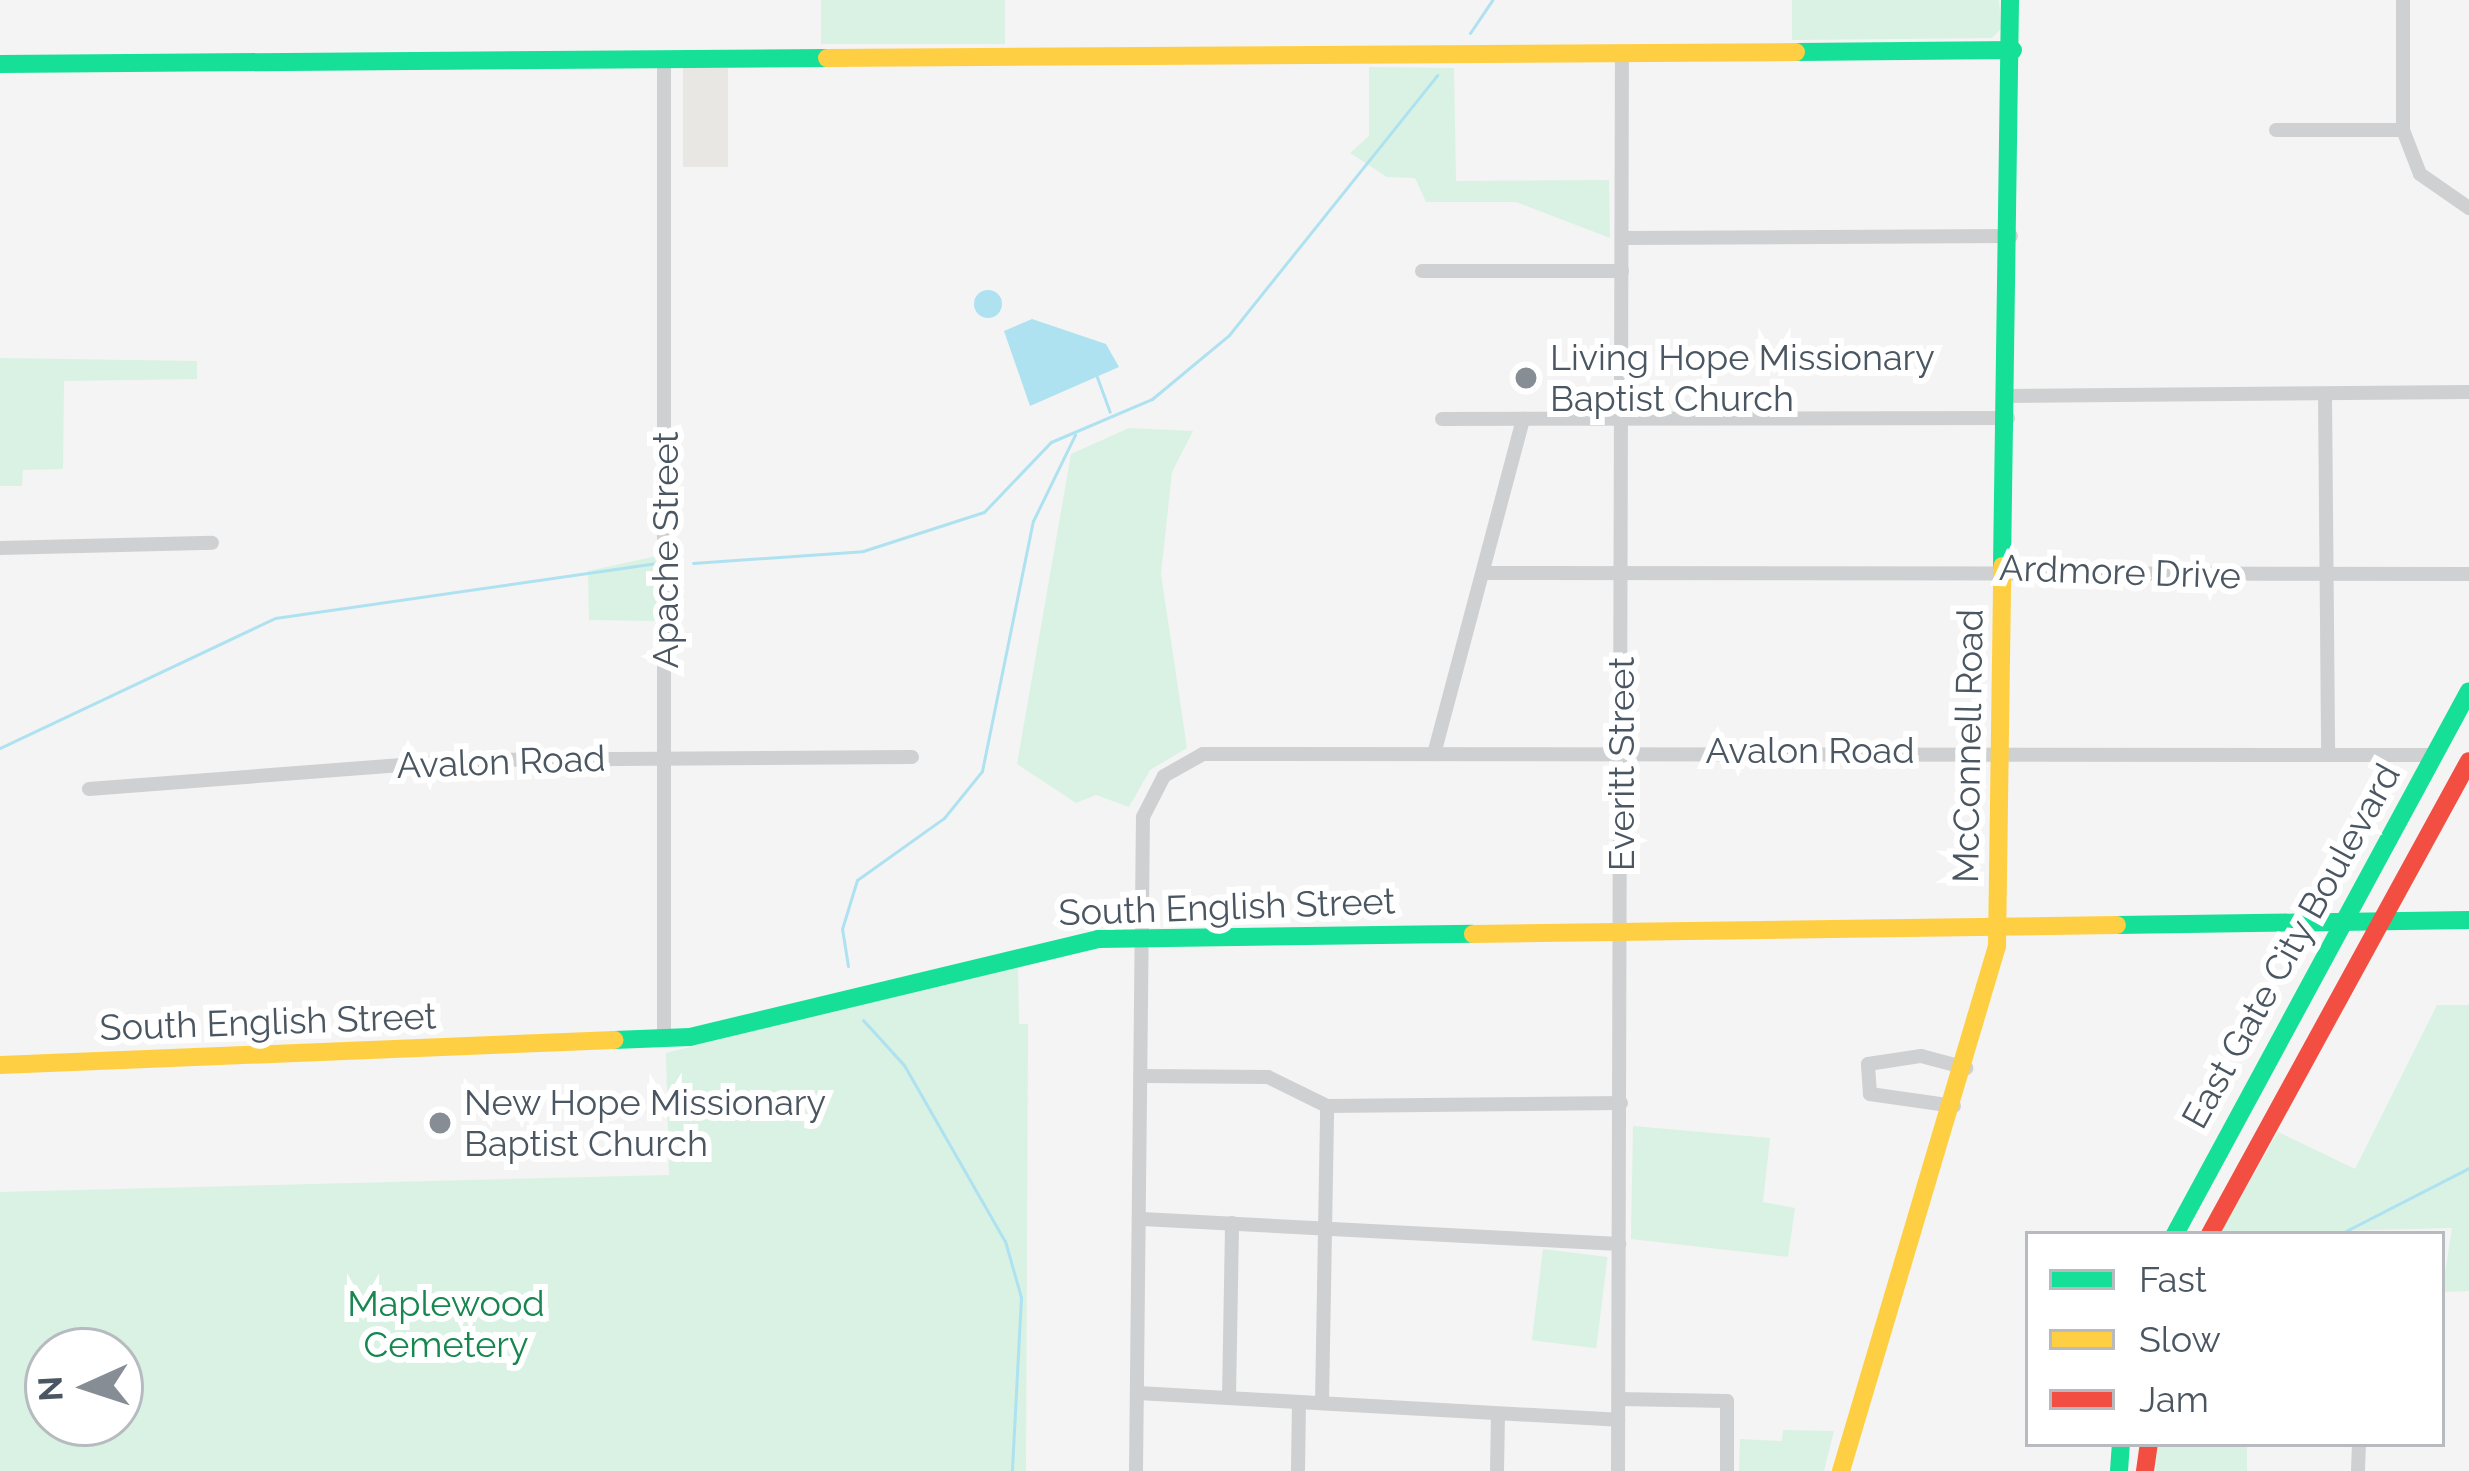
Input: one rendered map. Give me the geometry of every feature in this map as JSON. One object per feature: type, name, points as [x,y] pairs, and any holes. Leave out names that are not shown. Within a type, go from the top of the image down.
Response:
[{"type":"street","name":"McConnell Road","points":[[1841,1471],[1966,1068],[1997,923],[2012,236],[2010,0]]},
{"type":"street","points":[[2403,0],[2403,130],[2420,174],[2469,208]]},
{"type":"street","points":[[0,64],[1622,57],[2013,50]]},
{"type":"street","name":"Everitt Street","points":[[1618,1471],[1622,57]]},
{"type":"street","name":"Apache Street","points":[[664,61],[664,1040]]},
{"type":"street","points":[[2276,130],[2403,130]]},
{"type":"street","points":[[1622,238],[2012,236]]},
{"type":"street","points":[[1422,271],[1622,271]]},
{"type":"street","points":[[2009,396],[2469,392]]},
{"type":"street","points":[[2325,394],[2328,754]]},
{"type":"street","points":[[1442,419],[2008,418]]},
{"type":"street","points":[[1434,754],[1523,419]]},
{"type":"street","points":[[0,548],[212,543]]},
{"type":"street","name":"Ardmore Drive","points":[[1484,573],[2469,574]]},
{"type":"street","name":"East Gate City Boulevard","points":[[2177,1231],[2469,691]]},
{"type":"street","name":"Avalon Road","points":[[1136,1471],[1143,817],[1164,776],[1203,754],[2434,755]]},
{"type":"street","name":"Avalon Road","points":[[89,789],[665,757],[912,757]]},
{"type":"street","name":"East Gate City Boulevard","points":[[2212,1231],[2469,761]]},
{"type":"street","points":[[2380,921],[2372,883],[2402,813]]},
{"type":"street","name":"South English Street","points":[[0,1065],[664,1040],[755,1026],[1023,949],[1145,938],[2469,920]]},
{"type":"street","points":[[2320,1032],[2354,947],[2342,922]]},
{"type":"street","points":[[1954,1106],[1870,1094],[1868,1064],[1921,1056],[1966,1068]]},
{"type":"street","points":[[1143,1076],[1268,1077],[1327,1106],[1621,1103]]},
{"type":"street","points":[[1322,1403],[1327,1106]]},
{"type":"street","points":[[1142,1219],[1619,1244]]},
{"type":"street","points":[[1229,1398],[1232,1223]]},
{"type":"street","points":[[1138,1394],[1618,1420]]},
{"type":"street","points":[[1618,1399],[1727,1401],[1727,1471]]},
{"type":"street","points":[[1298,1471],[1299,1402]]},
{"type":"street","points":[[1497,1471],[1498,1414]]},
{"type":"shaded area","points":[[683,68],[728,68],[728,167],[683,167]]},
{"type":"green space","points":[[821,0],[1005,0],[1005,44],[821,44]]},
{"type":"green space","points":[[1792,0],[1999,0],[2001,29],[1992,38],[1792,40]]},
{"type":"green space","points":[[1369,67],[1454,68],[1456,181],[1609,180],[1610,238],[1516,202],[1426,202],[1415,178],[1387,177],[1350,153],[1369,136]]},
{"type":"green space","points":[[0,358],[197,361],[197,379],[64,381],[63,469],[23,470],[22,486],[0,486]]},
{"type":"green space","points":[[1129,428],[1193,431],[1172,472],[1161,574],[1187,748],[1150,770],[1129,807],[1096,795],[1076,803],[1017,764],[1071,454]]},
{"type":"green space","points":[[657,556],[657,621],[589,620],[588,571]]},
{"type":"green space","name":"Maplewood Cemetery","points":[[1018,963],[1019,1024],[1028,1024],[1026,1471],[0,1471],[0,1192],[669,1175],[666,1053]]},
{"type":"green space","points":[[2437,1005],[2469,1005],[2469,1291],[2445,1292],[2452,1228],[2222,1231],[2278,1132],[2355,1169]]},
{"type":"green space","points":[[1633,1126],[1770,1138],[1763,1202],[1795,1208],[1788,1257],[1631,1239]]},
{"type":"green space","points":[[1543,1249],[1608,1257],[1596,1348],[1532,1340]]},
{"type":"green space","points":[[1783,1430],[1834,1431],[1824,1471],[1739,1471],[1740,1439],[1782,1441]]},
{"type":"green space","points":[[2156,1447],[2247,1447],[2247,1471],[2156,1471]]},
{"type":"water","points":[[988,290],[998,294],[1002,304],[998,314],[988,318],[978,314],[974,304],[978,294]]},
{"type":"water","points":[[1032,319],[1106,344],[1119,367],[1030,406],[1004,331]]},
{"type":"waterway","points":[[1470,33],[1492,0]]},
{"type":"waterway","points":[[693,563],[863,551],[984,512],[1051,442],[1152,399],[1229,335],[1437,75]]},
{"type":"waterway","points":[[1097,377],[1110,412]]},
{"type":"waterway","points":[[848,966],[842,929],[857,880],[944,818],[982,771],[1033,521],[1075,435]]},
{"type":"waterway","points":[[0,748],[275,618],[657,563]]},
{"type":"waterway","points":[[863,1020],[904,1065],[1005,1241],[1021,1297],[1012,1471]]},
{"type":"waterway","points":[[2346,1231],[2469,1168]]},
{"type":"traffic: fast","points":[[2002,566],[2010,0]]},
{"type":"traffic: fast","points":[[1796,52],[2013,50]]},
{"type":"traffic: fast","points":[[0,64],[827,58]]},
{"type":"traffic: fast","points":[[2177,1231],[2469,691]]},
{"type":"traffic: fast","points":[[2117,925],[2469,920]]},
{"type":"traffic: fast","points":[[614,1040],[690,1037],[1098,939],[1473,934]]},
{"type":"traffic: fast","points":[[2119,1471],[2121,1447]]},
{"type":"traffic: slow","points":[[827,58],[1796,52]]},
{"type":"traffic: slow","points":[[1841,1471],[1997,946],[2002,566]]},
{"type":"traffic: slow","points":[[1473,934],[2117,925]]},
{"type":"traffic: slow","points":[[0,1065],[614,1040]]},
{"type":"traffic: jam","points":[[2212,1231],[2469,761]]},
{"type":"traffic: jam","points":[[2145,1471],[2149,1447]]},
{"type":"place","name":"Living Hope Missionary Baptist Church","points":[[1526,378]]},
{"type":"place","name":"New Hope Missionary Baptist Church","points":[[440,1123]]}]
